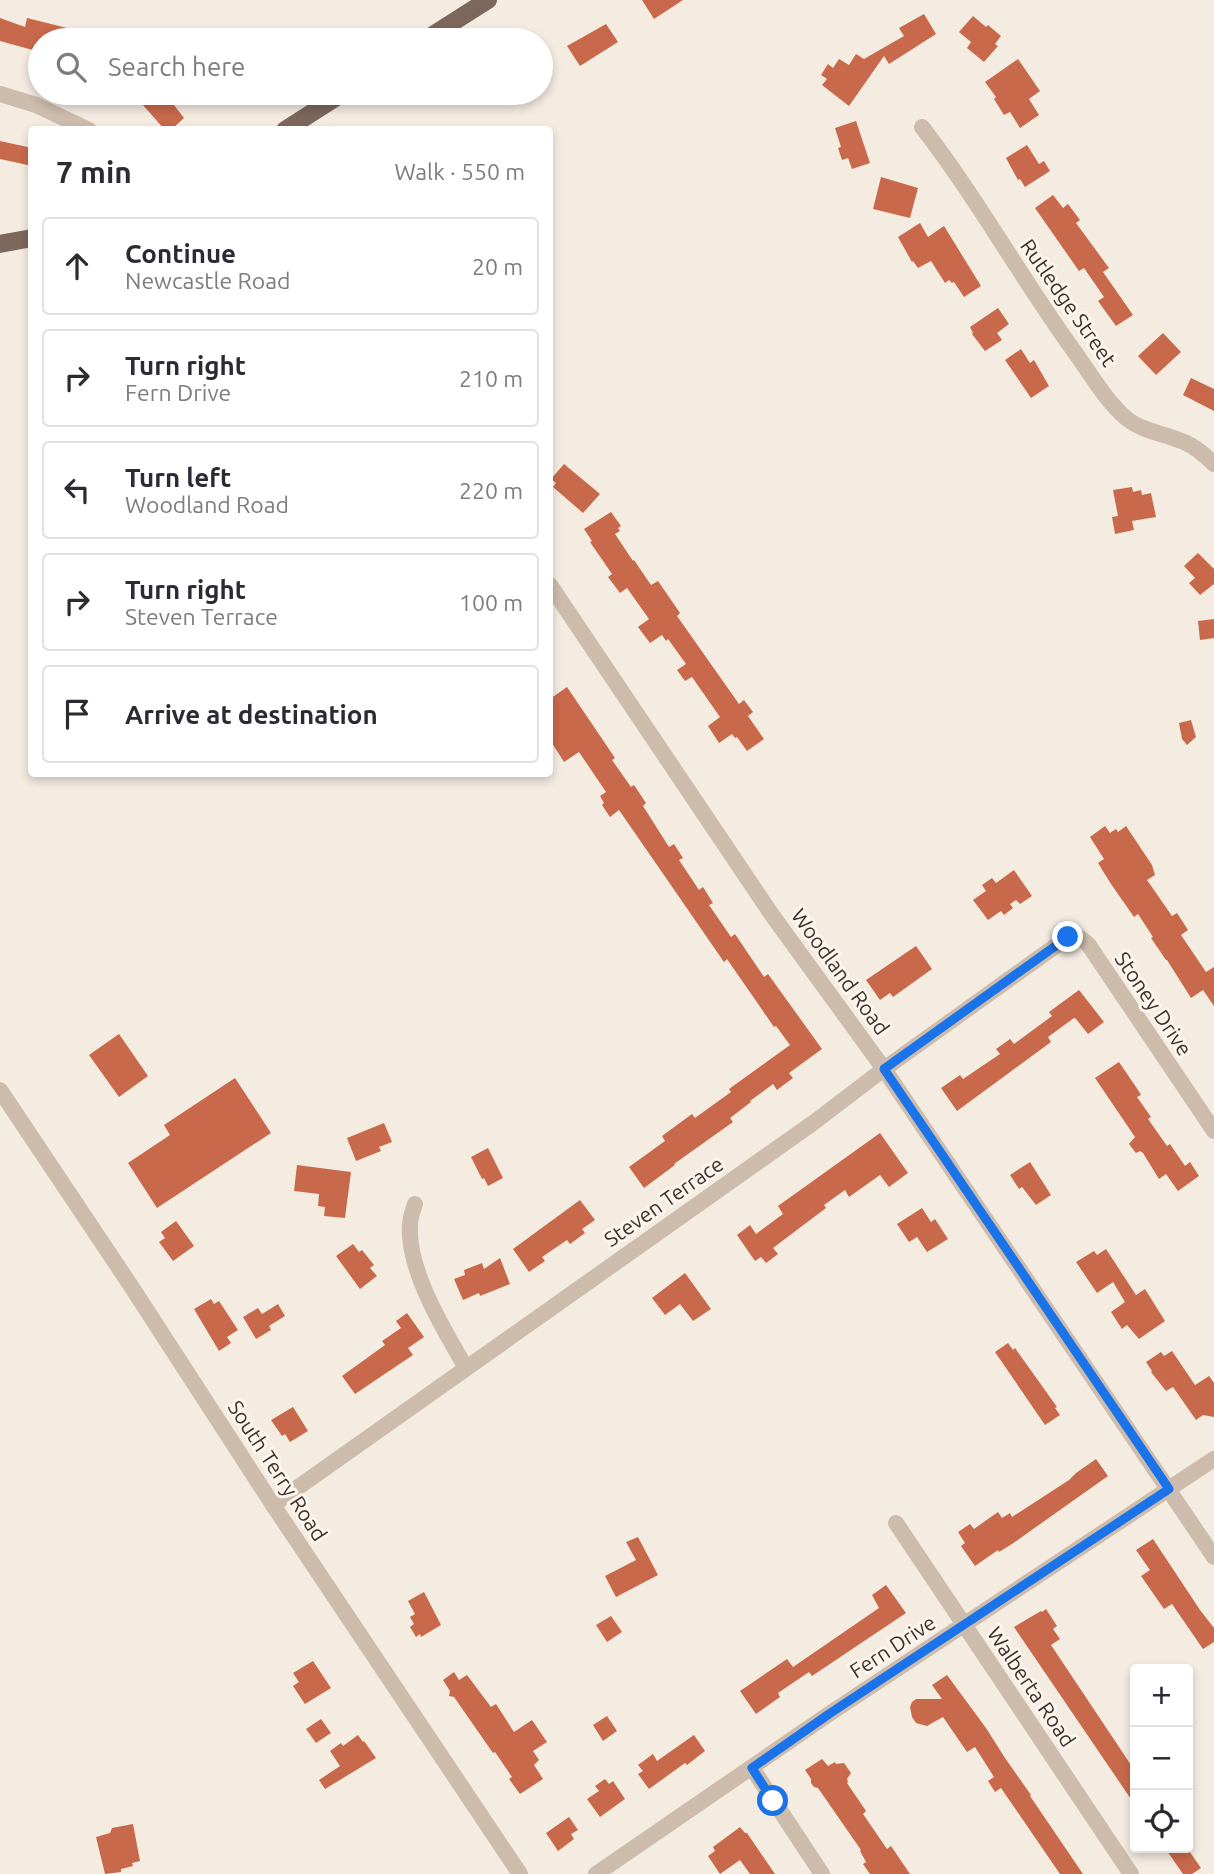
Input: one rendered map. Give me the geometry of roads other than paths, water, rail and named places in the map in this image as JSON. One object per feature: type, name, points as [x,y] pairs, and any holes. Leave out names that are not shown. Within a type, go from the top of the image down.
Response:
[{"type":"main road","points":[[444,28],[488,0]]},
{"type":"main road","points":[[291,126],[324,105]]},
{"type":"main road","points":[[0,244],[28,240]]},
{"type":"street","points":[[0,94],[28,103]]},
{"type":"street","points":[[36,105],[81,126]]},
{"type":"street","name":"Rutledge Street","points":[[922,127],[1115,408],[1137,425],[1198,449],[1214,464]]},
{"type":"street","name":"Woodland Road","points":[[553,589],[772,915],[884,1069],[1214,1557]]},
{"type":"street","name":"Steven Terrace","points":[[273,1505],[813,1123],[1068,937],[1079,937]]},
{"type":"street","name":"Stoney Drive","points":[[1079,937],[1088,944],[1214,1131]]},
{"type":"street","name":"South Terry Road","points":[[0,1090],[520,1874]]},
{"type":"street","points":[[415,1203],[410,1225],[412,1251],[418,1273],[466,1368]]},
{"type":"street","name":"Fern Drive","points":[[596,1874],[829,1714],[1214,1459]]},
{"type":"street","name":"Walberta Road","points":[[895,1523],[1131,1874]]},
{"type":"street","points":[[752,1768],[822,1874]]}]
